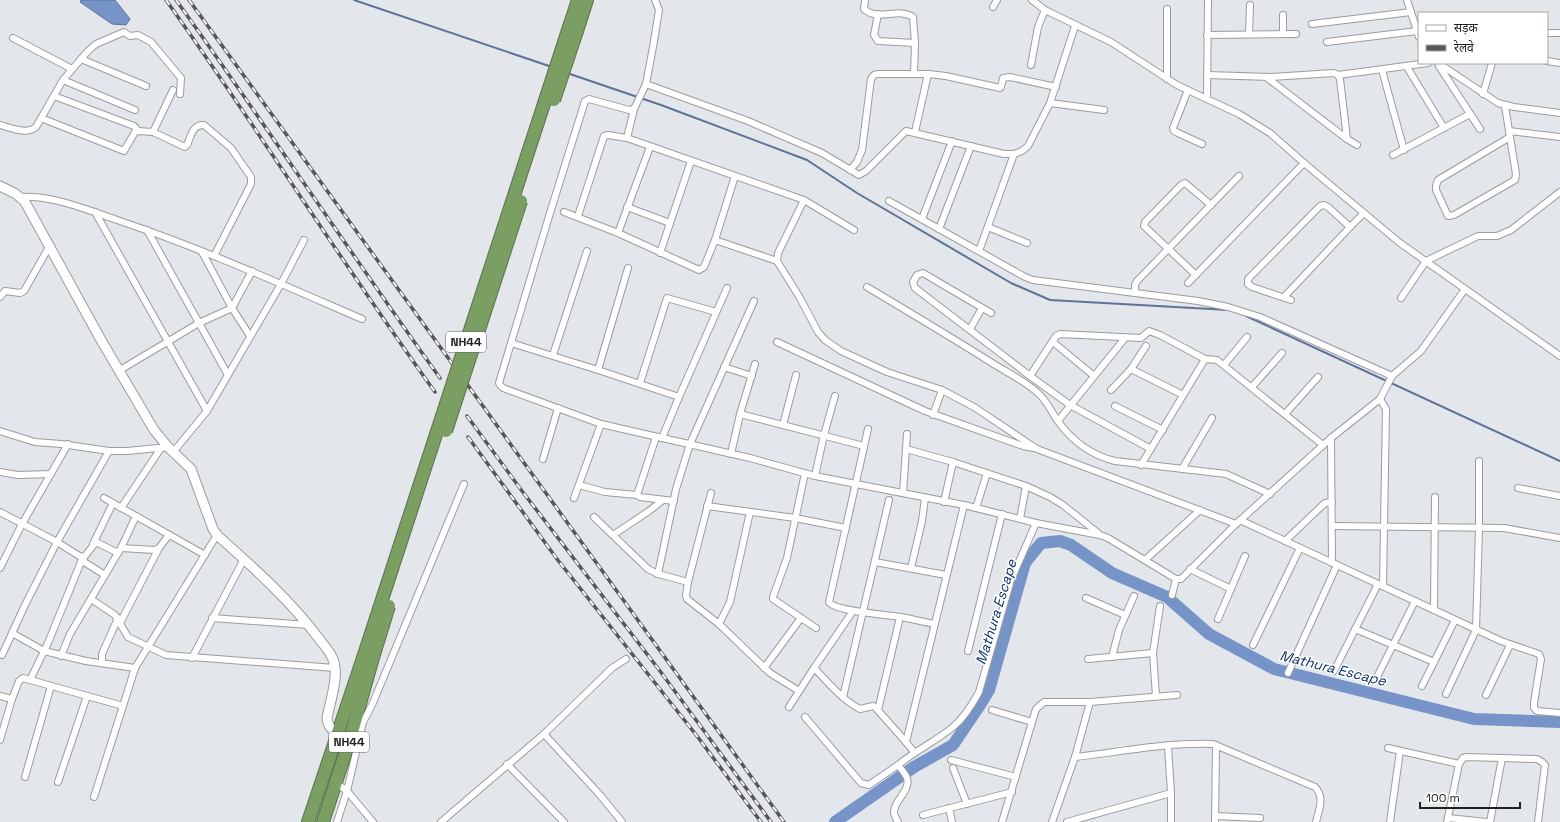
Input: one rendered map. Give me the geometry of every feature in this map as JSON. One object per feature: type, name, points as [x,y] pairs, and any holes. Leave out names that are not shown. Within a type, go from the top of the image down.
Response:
[{"type":"highway","name":"NH44","points":[[573,29],[578,0]]},
{"type":"highway","name":"NH44","points":[[323,822],[336,783],[368,660],[573,29],[587,0]]},
{"type":"highway","name":"NH44","points":[[308,822],[338,735],[368,660]]},
{"type":"street","points":[[627,138],[636,107],[646,84],[654,47],[659,10],[654,0]]},
{"type":"street","points":[[865,0],[864,9],[866,12],[889,15],[901,12],[913,17],[915,43],[914,74]]},
{"type":"street","points":[[993,8],[997,0]]},
{"type":"street","points":[[1032,0],[1045,10],[1075,26],[1111,42],[1167,79],[1239,114],[1270,133],[1304,164],[1400,243],[1560,356]]},
{"type":"street","points":[[1207,99],[1208,0]]},
{"type":"street","points":[[1407,0],[1418,34]]},
{"type":"street","points":[[1249,34],[1250,5]]},
{"type":"street","points":[[1167,9],[1167,79]]},
{"type":"street","points":[[1031,65],[1038,27],[1045,10]]},
{"type":"street","points":[[1312,24],[1411,12]]},
{"type":"street","points":[[878,14],[874,35],[878,41],[915,43]]},
{"type":"street","points":[[1283,15],[1283,34]]},
{"type":"street","points":[[646,84],[748,121],[822,153],[859,175],[863,173],[906,130],[1004,154],[1014,154],[1022,151],[1028,146],[1050,103],[1075,26]]},
{"type":"street","points":[[1327,42],[1417,30]]},
{"type":"street","points":[[0,125],[30,131],[36,126],[63,80],[81,59],[96,44],[124,32],[130,36],[138,35],[150,42],[181,78],[180,94]]},
{"type":"street","points":[[1548,33],[1560,34]]},
{"type":"street","points":[[1207,35],[1296,34]]},
{"type":"street","points":[[13,38],[72,69]]},
{"type":"street","points":[[81,59],[146,86]]},
{"type":"street","points":[[1548,61],[1560,63]]},
{"type":"street","points":[[1207,75],[1266,76],[1334,73],[1338,75],[1423,64]]},
{"type":"street","points":[[1439,64],[1483,94],[1505,106],[1560,113]]},
{"type":"street","points":[[1439,64],[1480,129]]},
{"type":"street","points":[[1483,94],[1492,64]]},
{"type":"street","points":[[1407,67],[1444,128]]},
{"type":"street","points":[[1382,70],[1404,150]]},
{"type":"street","points":[[850,170],[857,162],[862,150],[872,79],[874,75],[928,74],[946,76],[997,88],[1002,87],[1003,78],[1010,77],[1056,87]]},
{"type":"street","points":[[915,132],[928,74]]},
{"type":"street","points":[[1338,75],[1340,79],[1347,139]]},
{"type":"street","points":[[1266,76],[1347,139],[1357,145]]},
{"type":"street","points":[[63,80],[135,110]]},
{"type":"street","points":[[154,132],[173,90]]},
{"type":"street","points":[[1188,90],[1173,128],[1174,132],[1202,144]]},
{"type":"street","points":[[54,96],[134,126],[138,131]]},
{"type":"street","points":[[636,107],[629,110],[589,99],[585,101],[511,343],[500,385],[503,388],[601,424],[690,444],[815,476],[976,508],[1036,523],[1100,535],[1108,538],[1176,579],[1181,578],[1238,522],[1323,445],[1382,396],[1391,377],[1421,351],[1465,289]]},
{"type":"street","points":[[1050,103],[1104,110]]},
{"type":"street","points":[[1505,106],[1510,134],[1516,174],[1515,180],[1454,215],[1448,216],[1436,190],[1438,180],[1510,134],[1560,137]]},
{"type":"street","points":[[1393,155],[1470,114]]},
{"type":"street","points":[[41,118],[122,151],[125,150],[135,132],[138,131],[154,132],[185,146],[187,145],[196,126],[200,124],[204,125],[231,148],[250,177],[251,184],[214,256]]},
{"type":"street","points":[[578,216],[604,136],[608,135],[627,138],[804,200],[854,230]]},
{"type":"street","points":[[922,219],[952,141]]},
{"type":"street","points":[[939,229],[971,146]]},
{"type":"street","points":[[618,233],[650,147]]},
{"type":"street","points":[[979,251],[1014,154]]},
{"type":"street","points":[[660,253],[691,161]]},
{"type":"street","points":[[1188,283],[1304,164]]},
{"type":"street","points":[[564,212],[578,216],[618,233],[700,270],[704,267],[735,176]]},
{"type":"street","points":[[1135,293],[1137,281],[1239,176]]},
{"type":"street","points":[[1196,275],[1144,226],[1145,222],[1181,185],[1185,183],[1211,204]]},
{"type":"street","points":[[0,186],[20,197],[25,202],[49,247],[154,430],[168,449],[191,469],[217,535],[254,567],[308,625],[331,654],[335,668],[335,680],[327,718],[331,729],[338,735]]},
{"type":"street","points":[[1401,298],[1426,261],[1478,236],[1497,236],[1511,230],[1560,192]]},
{"type":"street","points":[[20,197],[43,198],[95,212],[147,230],[252,271],[362,319]]},
{"type":"street","points":[[804,200],[778,253],[777,261],[800,298],[818,332],[825,340],[841,351],[887,372],[942,390],[974,407],[1037,449]]},
{"type":"street","points":[[889,201],[1025,277],[1033,280],[1198,301],[1244,311],[1391,377]]},
{"type":"street","points":[[1291,300],[1252,287],[1248,284],[1248,279],[1320,206],[1324,205],[1328,207],[1350,226]]},
{"type":"street","points":[[628,207],[670,223]]},
{"type":"street","points":[[95,212],[206,411]]},
{"type":"street","points":[[1284,297],[1364,213]]},
{"type":"street","points":[[988,227],[1026,243]]},
{"type":"street","points":[[147,230],[228,374]]},
{"type":"street","points":[[121,508],[168,449],[206,411],[281,284],[304,240]]},
{"type":"street","points":[[714,240],[777,261]]},
{"type":"street","points":[[0,298],[5,291],[20,293],[24,291],[49,247]]},
{"type":"street","points":[[553,355],[587,251]]},
{"type":"street","points":[[202,252],[232,308],[250,336]]},
{"type":"street","points":[[598,370],[628,268]]},
{"type":"street","points":[[120,370],[199,323],[232,308],[252,271]]},
{"type":"street","points":[[991,313],[923,273],[917,275],[913,282],[915,288],[1070,405],[1151,449]]},
{"type":"street","points":[[867,287],[960,342],[1033,389],[1045,401],[1076,443],[1097,454],[1115,461],[1226,474],[1270,494]]},
{"type":"street","points":[[637,495],[659,438],[679,397],[727,288]]},
{"type":"street","points":[[640,383],[667,298],[716,312]]},
{"type":"street","points":[[658,574],[674,501],[690,444],[754,301]]},
{"type":"street","points":[[970,329],[982,308]]},
{"type":"street","points":[[1030,376],[1056,336],[1065,334],[1140,338],[1149,331],[1160,335],[1205,359],[1217,360],[1323,445]]},
{"type":"street","points":[[1224,365],[1247,337]]},
{"type":"street","points":[[1058,420],[1125,338]]},
{"type":"street","points":[[777,342],[933,415],[1023,446],[1037,449],[1200,510],[1238,522],[1285,541],[1510,645],[1539,654],[1541,659],[1534,708],[1537,712],[1560,713]]},
{"type":"street","points":[[1053,342],[1094,376]]},
{"type":"street","points":[[511,343],[553,355],[679,397]]},
{"type":"street","points":[[1111,390],[1131,369],[1146,346]]},
{"type":"street","points":[[1252,387],[1282,353]]},
{"type":"street","points":[[1141,465],[1205,359]]},
{"type":"street","points":[[731,454],[740,414],[755,364]]},
{"type":"street","points":[[724,367],[752,376]]},
{"type":"street","points":[[1131,369],[1183,395]]},
{"type":"street","points":[[783,425],[796,375]]},
{"type":"street","points":[[1285,414],[1318,377]]},
{"type":"street","points":[[933,415],[942,390]]},
{"type":"street","points":[[815,476],[824,435],[835,396]]},
{"type":"street","points":[[1334,671],[1355,629],[1381,585],[1384,527],[1386,409],[1382,396]]},
{"type":"street","points":[[1116,406],[1163,430]]},
{"type":"street","points":[[542,459],[558,408]]},
{"type":"street","points":[[740,414],[864,446]]},
{"type":"street","points":[[1182,469],[1212,418]]},
{"type":"street","points":[[574,498],[601,424]]},
{"type":"street","points":[[868,429],[829,602],[832,605],[853,611],[900,617],[935,624]]},
{"type":"street","points":[[0,431],[28,441],[68,444],[109,450],[168,449]]},
{"type":"street","points":[[902,493],[907,434]]},
{"type":"street","points":[[1288,673],[1335,564],[1332,526],[1331,438]]},
{"type":"street","points":[[0,568],[22,524],[68,444]]},
{"type":"street","points":[[906,449],[953,462],[1026,486],[1050,497],[1100,535]]},
{"type":"street","points":[[2,655],[57,542],[109,450]]},
{"type":"street","points":[[1446,694],[1476,630],[1479,461]]},
{"type":"street","points":[[944,502],[953,462]]},
{"type":"street","points":[[0,472],[18,475],[51,474]]},
{"type":"street","points":[[805,473],[785,564],[772,596],[773,599],[816,628]]},
{"type":"street","points":[[976,508],[987,473]]},
{"type":"street","points":[[337,822],[347,791],[363,722],[372,705],[464,484]]},
{"type":"street","points":[[579,485],[605,492],[674,501]]},
{"type":"street","points":[[1020,519],[1026,486]]},
{"type":"street","points":[[1518,488],[1560,496]]},
{"type":"street","points":[[711,493],[688,582],[686,595],[687,599],[719,624],[777,679],[800,691]]},
{"type":"street","points":[[1434,610],[1436,527],[1435,497]]},
{"type":"street","points":[[104,498],[205,555]]},
{"type":"street","points":[[911,568],[922,520],[925,498]]},
{"type":"street","points":[[613,535],[650,511],[663,500]]},
{"type":"street","points":[[844,697],[888,500]]},
{"type":"street","points":[[1285,541],[1325,503],[1332,502]]},
{"type":"street","points":[[30,680],[44,651],[83,557],[94,544],[113,503]]},
{"type":"street","points":[[707,506],[795,518],[846,528]]},
{"type":"street","points":[[906,742],[964,506]]},
{"type":"street","points":[[1145,560],[1200,510]]},
{"type":"street","points":[[0,512],[83,557],[84,562],[105,575]]},
{"type":"street","points":[[719,624],[730,602],[750,512]]},
{"type":"street","points":[[968,651],[1002,514]]},
{"type":"street","points":[[61,656],[70,634],[119,550],[136,516]]},
{"type":"street","points":[[594,517],[648,569],[658,574],[688,582]]},
{"type":"street","points":[[805,717],[861,783],[869,785],[899,767],[914,752],[952,728],[965,716],[979,692],[1011,580],[1036,523]]},
{"type":"street","points":[[1332,526],[1504,528],[1560,538]]},
{"type":"street","points":[[102,663],[102,654],[119,621],[159,548],[169,535]]},
{"type":"street","points":[[94,797],[135,668],[217,535]]},
{"type":"street","points":[[94,544],[98,542],[119,550],[151,551],[159,548]]},
{"type":"street","points":[[1253,644],[1300,548]]},
{"type":"street","points":[[1218,619],[1245,556]]},
{"type":"street","points":[[192,658],[244,559]]},
{"type":"street","points":[[875,562],[946,575]]},
{"type":"street","points":[[1190,569],[1231,589]]},
{"type":"street","points":[[1172,594],[1176,579]]},
{"type":"street","points":[[1112,657],[1125,615],[1134,596]]},
{"type":"street","points":[[1086,598],[1125,615]]},
{"type":"street","points":[[90,599],[112,612],[128,637],[166,655],[335,668]]},
{"type":"street","points":[[1376,679],[1415,601]]},
{"type":"street","points":[[1156,696],[1153,653],[1160,606]]},
{"type":"street","points":[[789,707],[853,611]]},
{"type":"street","points":[[878,710],[900,617]]},
{"type":"street","points":[[212,618],[308,625]]},
{"type":"street","points":[[764,668],[801,618]]},
{"type":"street","points":[[1422,686],[1454,620]]},
{"type":"street","points":[[1355,629],[1434,662]]},
{"type":"street","points":[[12,633],[44,651],[61,656],[135,668]]},
{"type":"street","points":[[1486,695],[1510,645]]},
{"type":"street","points":[[1088,659],[1153,653]]},
{"type":"street","points":[[440,822],[544,734],[612,668],[626,659]]},
{"type":"street","points":[[814,668],[844,697],[860,709],[873,706],[878,710],[914,752]]},
{"type":"street","points":[[0,740],[12,699],[20,679],[23,678],[123,706]]},
{"type":"street","points":[[25,777],[51,686]]},
{"type":"street","points":[[1002,822],[1036,710],[1044,702],[1090,702],[1177,694]]},
{"type":"street","points":[[0,696],[12,699]]},
{"type":"street","points":[[58,782],[87,696]]},
{"type":"street","points":[[1052,822],[1075,757],[1090,702]]},
{"type":"street","points":[[992,710],[1032,722]]},
{"type":"street","points":[[544,734],[600,794],[622,822]]},
{"type":"street","points":[[1075,757],[1196,743],[1213,744],[1315,787],[1320,792],[1322,798],[1316,822]]},
{"type":"street","points":[[1216,745],[1215,819],[1260,818]]},
{"type":"street","points":[[1168,746],[1171,822]]},
{"type":"street","points":[[1388,748],[1459,764]]},
{"type":"street","points":[[1390,822],[1400,750]]},
{"type":"street","points":[[1487,822],[1447,820],[1459,764],[1463,758],[1537,759],[1545,765],[1538,822]]},
{"type":"street","points":[[1490,822],[1502,758]]},
{"type":"street","points":[[951,760],[1016,777]]},
{"type":"street","points":[[507,764],[564,822]]},
{"type":"street","points":[[898,822],[894,813],[895,808],[907,784],[907,777],[899,767]]},
{"type":"street","points":[[953,768],[967,804]]},
{"type":"street","points":[[336,783],[347,791],[373,822]]},
{"type":"street","points":[[923,816],[1012,792]]},
{"type":"street","points":[[1067,822],[1171,793]]},
{"type":"street","points":[[949,808],[952,822]]},
{"type":"water","points":[[81,0],[115,0],[130,19],[126,25],[112,24],[80,2]]},
{"type":"waterway","points":[[354,0],[552,67]]},
{"type":"waterway","points":[[567,73],[661,105],[807,160],[857,193],[1011,283],[1050,300],[1229,310]]},
{"type":"waterway","points":[[1246,316],[1560,461]]},
{"type":"waterway","name":"Mathura Escape","points":[[835,822],[914,767],[953,745],[989,690],[1025,563],[1041,543],[1060,541],[1071,545],[1112,573],[1167,597],[1209,634],[1274,669],[1474,719],[1560,722]]},
{"type":"railway","points":[[166,0],[435,392]]},
{"type":"railway","points":[[176,0],[440,378]]},
{"type":"railway","points":[[189,0],[784,822]]},
{"type":"railway","points":[[467,416],[522,491],[660,671],[771,822]]},
{"type":"railway","points":[[468,437],[557,559],[697,736],[761,822]]}]
